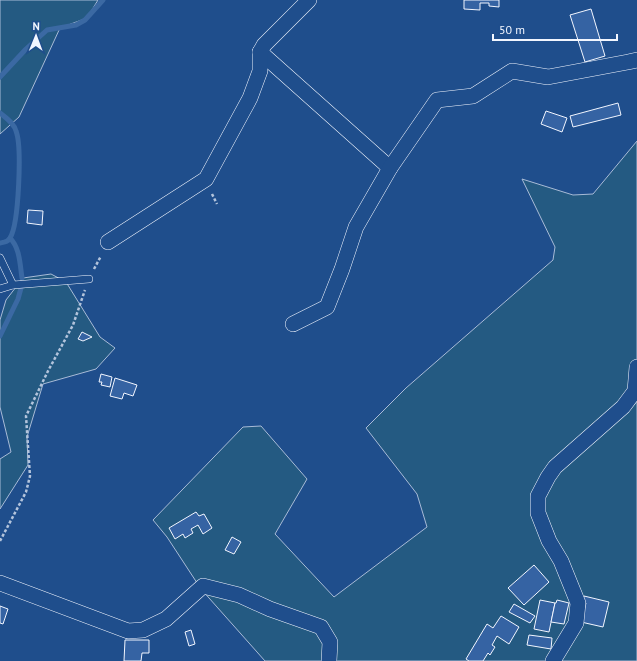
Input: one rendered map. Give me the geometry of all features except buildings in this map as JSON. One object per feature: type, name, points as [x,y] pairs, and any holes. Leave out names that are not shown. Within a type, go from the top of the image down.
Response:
[{"type":"street","points":[[108,242],[206,179],[250,98],[260,71],[260,52],[264,45],[309,0]]},
{"type":"street","points":[[260,52],[390,168]]},
{"type":"street","points":[[293,324],[327,307],[356,227],[390,168],[438,100],[473,96],[512,71],[548,77],[637,60]]},
{"type":"street","points":[[553,661],[576,623],[578,603],[561,561],[549,541],[538,513],[538,496],[548,476],[555,467],[623,407],[635,391],[637,368]]},
{"type":"street","points":[[0,583],[128,631],[143,630],[166,619],[202,586],[239,595],[270,609],[321,627],[330,642],[329,661]]},
{"type":"lane","points":[[0,258],[13,285]]},
{"type":"lane","points":[[0,289],[13,285],[89,279]]},
{"type":"path","points":[[0,541],[26,492],[30,476],[26,416],[73,325],[89,279],[108,242]]},
{"type":"shaded area","points":[[0,0],[98,0],[87,18],[60,28],[19,117],[0,134]]},
{"type":"shaded area","points":[[637,141],[637,661],[265,661],[201,589],[167,537],[153,520],[243,427],[261,426],[307,479],[275,534],[334,597],[427,527],[417,494],[366,428],[406,388],[553,260],[555,247],[522,179],[573,195],[593,194]]},
{"type":"shaded area","points":[[51,274],[66,282],[100,337],[115,348],[96,369],[43,384],[27,437],[28,465],[0,509],[0,459],[11,452],[0,407],[0,320],[6,300],[23,278]]},
{"type":"waterway","points":[[0,77],[26,49],[47,30],[76,25],[85,20],[103,0]]},
{"type":"waterway","points":[[0,113],[12,123],[15,128],[19,152],[19,185],[16,217],[10,238],[6,242],[0,243]]},
{"type":"waterway","points":[[10,238],[18,252],[22,278]]},
{"type":"waterway","points":[[0,336],[18,299],[21,288]]}]
